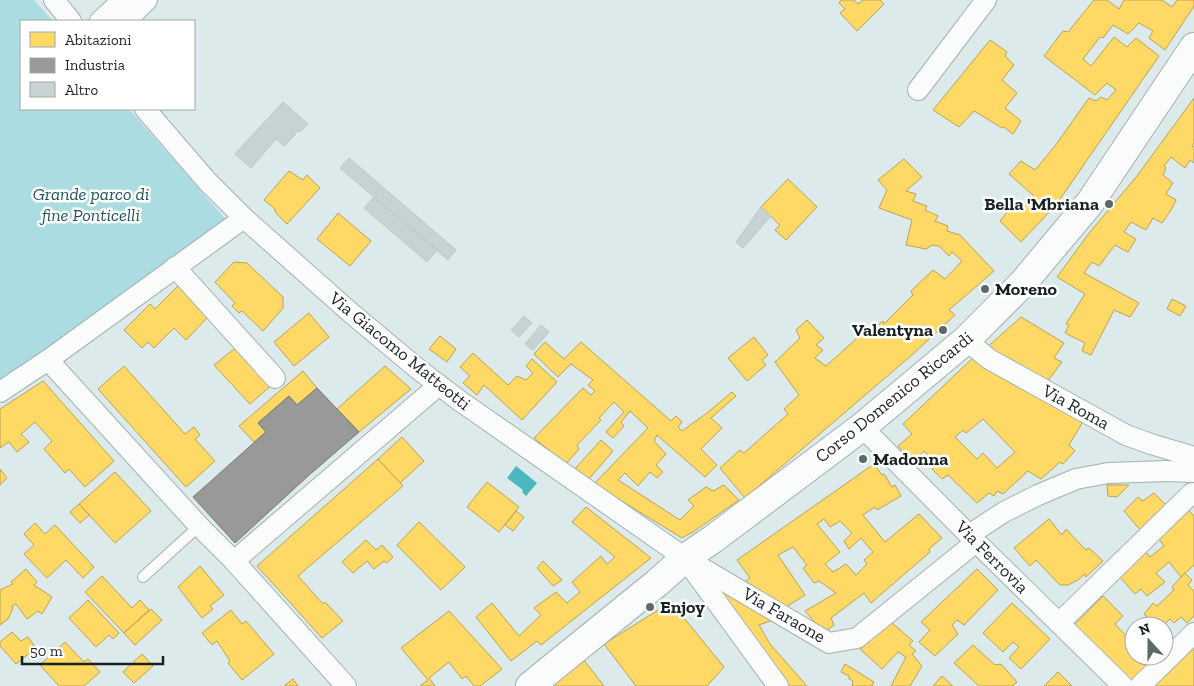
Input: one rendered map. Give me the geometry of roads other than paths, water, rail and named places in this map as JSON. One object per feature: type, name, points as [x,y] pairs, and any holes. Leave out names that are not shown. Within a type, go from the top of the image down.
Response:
[{"type":"main road","name":"Corso Domenico Riccardi","points":[[530,686],[685,558],[713,540],[862,427],[966,340],[1022,284],[1089,204],[1194,47]]},
{"type":"street","points":[[54,0],[70,20]]},
{"type":"street","points":[[101,20],[123,0]]},
{"type":"street","points":[[127,20],[147,0]]},
{"type":"street","points":[[918,90],[986,0]]},
{"type":"street","name":"Via Giacomo Matteotti","points":[[146,110],[207,181],[244,218],[351,313],[439,385],[685,558]]},
{"type":"street","points":[[0,392],[48,360],[244,218]]},
{"type":"street","points":[[175,267],[275,378]]},
{"type":"street","name":"Via Roma","points":[[966,340],[989,358],[1126,435],[1194,457]]},
{"type":"street","points":[[48,360],[198,526],[234,561],[346,686]]},
{"type":"street","points":[[234,561],[439,385]]},
{"type":"street","name":"Via Ferrovia","points":[[862,427],[1123,686]]},
{"type":"street","name":"Via Faraone","points":[[685,558],[829,643],[858,638],[1004,512],[1038,494],[1076,479],[1108,473],[1194,472]]},
{"type":"street","points":[[1059,623],[1192,493]]},
{"type":"street","points":[[685,558],[778,686]]},
{"type":"street","points":[[1140,686],[1194,633]]},
{"type":"lane","points":[[144,577],[198,526]]},
{"type":"water","points":[[516,466],[537,483],[526,496],[522,492],[523,490],[507,478]]},
{"type":"place","name":"Bella 'Mbriana","points":[[1109,204]]},
{"type":"place","name":"Moreno","points":[[985,289]]},
{"type":"place","name":"Valentyna","points":[[943,330]]},
{"type":"place","name":"Madonna","points":[[863,459]]},
{"type":"place","name":"Enjoy","points":[[650,607]]},
{"type":"park label","name":"Grande parco di fine Ponticelli","points":[[91,204]]}]
